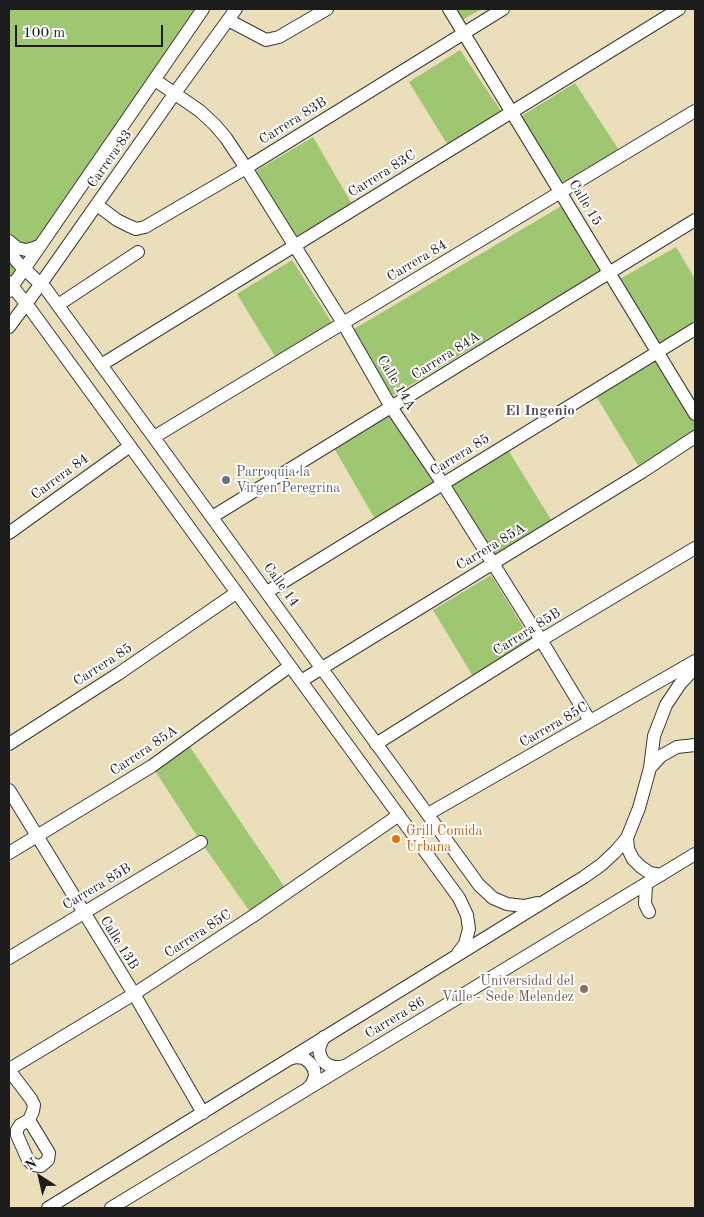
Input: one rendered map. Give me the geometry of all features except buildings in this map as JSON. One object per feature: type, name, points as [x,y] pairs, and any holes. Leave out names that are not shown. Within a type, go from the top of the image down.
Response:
[{"type":"street","name":"Carrera 83","points":[[10,287],[41,245],[203,9]]},
{"type":"street","name":"Carrera 83","points":[[9,327],[236,9]]},
{"type":"street","points":[[228,20],[266,40],[279,38],[327,9]]},
{"type":"street","name":"Calle 15","points":[[448,9],[695,414]]},
{"type":"street","name":"Carrera 83B","points":[[96,205],[127,225],[136,228],[145,227],[246,168],[503,9]]},
{"type":"street","name":"Carrera 83C","points":[[101,365],[679,9]]},
{"type":"street","name":"Calle 14A","points":[[154,80],[200,111],[226,138],[343,323],[391,407],[541,640],[590,721]]},
{"type":"street","name":"Carrera 84","points":[[154,437],[695,111]]},
{"type":"street","name":"Carrera 84A","points":[[212,517],[695,220]]},
{"type":"street","points":[[9,241],[18,248],[26,250],[41,245]]},
{"type":"street","name":"Calle 14","points":[[9,251],[16,261],[46,289],[58,305],[479,885],[493,898],[507,904],[524,906],[544,901]]},
{"type":"street","points":[[58,305],[138,252]]},
{"type":"street","points":[[10,287],[26,304],[459,898],[467,915],[469,929],[465,944],[455,957]]},
{"type":"street","name":"Carrera 85","points":[[267,592],[695,329]]},
{"type":"street","name":"Carrera 85A","points":[[301,681],[642,472],[695,437]]},
{"type":"street","name":"Carrera 84","points":[[9,533],[130,446]]},
{"type":"street","name":"Carrera 85B","points":[[376,744],[541,640],[695,548]]},
{"type":"street","name":"Carrera 85","points":[[9,744],[118,674],[236,593]]},
{"type":"street","name":"Carrera 85C","points":[[428,814],[695,661]]},
{"type":"street","name":"Carrera 85A","points":[[9,853],[152,766],[290,666]]},
{"type":"street","points":[[661,875],[640,867],[628,849],[627,838],[639,808],[650,768],[654,736],[666,704],[680,684],[695,668]]},
{"type":"street","points":[[650,768],[661,756],[677,747],[695,745]]},
{"type":"street","name":"Calle 13B","points":[[9,790],[134,994],[203,1113]]},
{"type":"street","name":"Carrera 85C","points":[[9,1071],[134,994],[253,916],[399,816]]},
{"type":"street","name":"Carrera 86","points":[[48,1208],[584,877],[608,859],[627,838]]},
{"type":"street","name":"Carrera 85B","points":[[9,958],[201,842]]},
{"type":"street","name":"Carrera 86","points":[[111,1208],[695,854]]},
{"type":"street","points":[[626,896],[647,908],[646,884]]},
{"type":"street","points":[[324,1037],[319,1049],[323,1061],[334,1067],[346,1065]]},
{"type":"street","points":[[289,1059],[296,1057],[304,1058],[310,1062],[315,1076],[312,1084],[307,1089]]},
{"type":"street","points":[[9,1071],[34,1105],[29,1120]]},
{"type":"green space","points":[[9,9],[203,9],[9,291]]},
{"type":"green space","points":[[455,9],[482,9],[462,20]]},
{"type":"green space","points":[[460,50],[501,111],[447,144],[409,82]]},
{"type":"green space","points":[[575,83],[621,153],[566,187],[520,117]]},
{"type":"green space","points":[[313,137],[352,204],[295,237],[256,171]]},
{"type":"green space","points":[[563,205],[604,269],[392,396],[354,329]]},
{"type":"green space","points":[[676,247],[695,279],[695,321],[659,345],[620,279]]},
{"type":"green space","points":[[292,260],[334,326],[276,358],[237,294]]},
{"type":"green space","points":[[658,352],[695,414],[695,437],[642,472],[593,391]]},
{"type":"green space","points":[[392,413],[434,483],[375,519],[334,448]]},
{"type":"green space","points":[[505,445],[555,526],[492,564],[443,484]]},
{"type":"green space","points":[[491,575],[533,643],[474,678],[433,610]]},
{"type":"green space","points":[[186,741],[288,892],[253,916],[201,842],[152,766]]},
{"type":"place","name":"Parroquia la Virgen Peregrina","points":[[226,480]]},
{"type":"place","name":"Grill Comida Urbana","points":[[396,839]]},
{"type":"place","name":"Universidad del Valle - Sede Melendez","points":[[584,989]]},
{"type":"district","name":"El Ingenio","points":[[540,411]]}]
